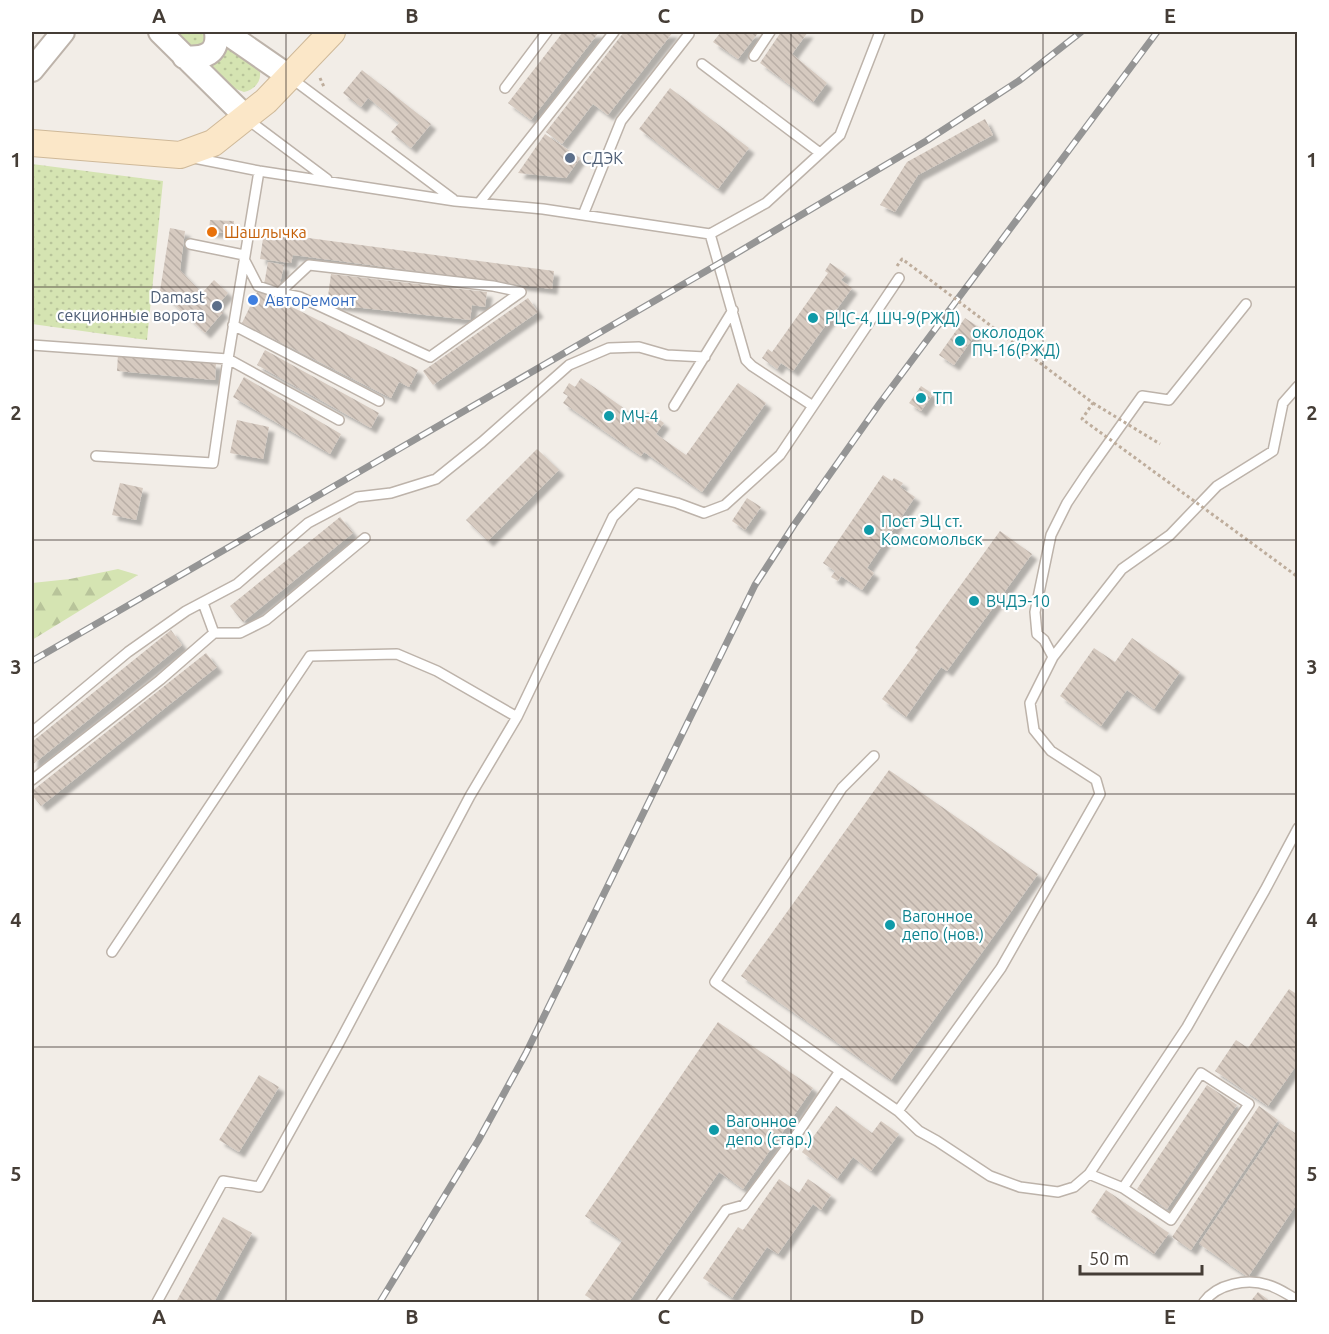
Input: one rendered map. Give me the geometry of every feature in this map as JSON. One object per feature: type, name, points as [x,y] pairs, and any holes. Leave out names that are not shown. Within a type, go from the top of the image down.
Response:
[{"type":"main road","points":[[32,143],[180,155],[213,143],[266,101],[332,32]]},
{"type":"street","points":[[32,70],[63,32]]},
{"type":"street","points":[[160,32],[246,117]]},
{"type":"street","points":[[184,57],[199,59],[209,54],[215,45],[216,32]]},
{"type":"street","points":[[225,32],[290,77]]},
{"type":"lane","points":[[505,88],[547,32]]},
{"type":"lane","points":[[479,203],[614,32]]},
{"type":"lane","points":[[754,56],[770,32]]},
{"type":"lane","points":[[180,155],[259,171],[455,201],[583,215],[710,234],[766,203],[840,135],[880,32]]},
{"type":"lane","points":[[583,215],[621,122],[689,34]]},
{"type":"lane","points":[[702,64],[820,153]]},
{"type":"lane","points":[[290,77],[455,201]]},
{"type":"lane","points":[[246,117],[329,181]]},
{"type":"lane","points":[[96,456],[213,463],[259,171]]},
{"type":"lane","points":[[710,234],[746,360],[813,406]]},
{"type":"lane","points":[[190,244],[244,257]]},
{"type":"lane","points":[[244,257],[258,286],[279,293],[300,297],[430,357],[521,292],[493,286],[309,265],[279,293]]},
{"type":"lane","points":[[157,1302],[223,1181],[259,1187],[345,1033],[470,796],[517,717],[613,517],[637,493],[677,503],[704,513],[725,505],[780,455],[899,278]]},
{"type":"lane","points":[[1053,657],[1044,640],[1037,634],[1035,612],[1052,535],[1067,503],[1100,452],[1142,396],[1169,400],[1246,304]]},
{"type":"lane","points":[[674,406],[733,310]]},
{"type":"lane","points":[[233,325],[379,401]]},
{"type":"lane","points":[[32,345],[228,359],[339,420]]},
{"type":"lane","points":[[32,732],[128,652],[186,611],[237,584],[309,523],[357,497],[391,493],[436,479],[482,442],[569,365],[609,348],[639,347],[667,355],[705,357]]},
{"type":"lane","points":[[898,1111],[1000,968],[1100,794],[1096,780],[1051,751],[1034,730],[1030,703],[1053,657],[1122,570],[1170,534],[1217,486],[1273,451],[1283,404],[1298,386]]},
{"type":"lane","points":[[32,780],[160,680],[214,633],[240,633],[266,620],[365,538]]},
{"type":"lane","points":[[202,603],[214,633]]},
{"type":"lane","points":[[112,952],[310,656],[397,654],[437,671],[517,717]]},
{"type":"lane","points":[[874,756],[842,788],[715,982],[898,1111],[919,1131],[990,1176],[1020,1187],[1058,1192],[1074,1187],[1089,1174],[1187,1027],[1266,890],[1298,828]]},
{"type":"lane","points":[[661,1302],[726,1210],[744,1205],[840,1071]]},
{"type":"lane","points":[[1089,1174],[1123,1188],[1171,1220],[1249,1104],[1201,1073],[1123,1188]]},
{"type":"lane","points":[[1204,1302],[1208,1296],[1223,1287],[1249,1283],[1269,1285],[1298,1300]]},
{"type":"path","points":[[902,259],[1094,403],[1160,444]]},
{"type":"path","points":[[1094,403],[1082,419],[1298,577]]},
{"type":"green space","points":[[173,32],[212,32],[258,65],[260,78],[256,86],[244,92],[233,88]]},
{"type":"green space","points":[[32,164],[163,181],[147,340],[32,324]]},
{"type":"green space","points":[[118,569],[138,575],[32,640],[32,583],[70,579]]},
{"type":"building","points":[[563,32],[599,32],[531,120],[508,103]]},
{"type":"building","points":[[624,32],[673,32],[608,115],[593,104],[562,144],[546,132]]},
{"type":"building","points":[[721,32],[759,32],[738,59],[713,42]]},
{"type":"building","points":[[781,32],[808,32],[792,54],[827,83],[813,102],[760,63]]},
{"type":"building","points":[[362,70],[431,124],[411,148],[391,132],[399,123],[368,98],[361,107],[343,93]]},
{"type":"building","points":[[670,88],[749,148],[718,189],[639,129]]},
{"type":"building","points":[[985,119],[993,135],[918,175],[895,212],[880,205],[907,162]]},
{"type":"building","points":[[545,134],[580,158],[566,178],[518,173]]},
{"type":"building","points":[[210,220],[234,221],[233,233],[209,232]]},
{"type":"building","points":[[170,228],[185,231],[180,270],[202,293],[214,280],[228,293],[217,306],[223,312],[205,333],[160,291]]},
{"type":"building","points":[[264,232],[554,271],[552,289],[293,255],[291,263],[260,259]]},
{"type":"building","points":[[268,262],[284,265],[279,288],[264,285]]},
{"type":"building","name":"РЦС-4, ШЧ-9(РЖД)","points":[[830,263],[846,274],[841,280],[852,288],[793,371],[781,363],[777,369],[762,358],[768,349],[772,352],[828,273],[825,271]]},
{"type":"building","points":[[331,274],[487,292],[485,307],[472,305],[470,320],[327,304]]},
{"type":"building","points":[[258,290],[418,370],[409,387],[399,382],[391,398],[242,323]]},
{"type":"building","points":[[528,298],[538,312],[433,385],[423,371]]},
{"type":"building","name":"околодок ПЧ-16(РЖД)","points":[[965,318],[980,328],[954,365],[939,355]]},
{"type":"building","points":[[265,350],[379,413],[371,428],[257,365]]},
{"type":"building","points":[[118,354],[216,363],[215,380],[117,371]]},
{"type":"building","points":[[244,377],[341,434],[330,454],[233,397]]},
{"type":"building","points":[[581,378],[642,421],[648,412],[664,423],[656,434],[686,455],[738,383],[766,403],[702,492],[644,452],[641,456],[563,403],[568,396],[563,393],[569,383],[575,387]]},
{"type":"building","name":"ТП","points":[[921,386],[933,394],[921,411],[909,403]]},
{"type":"building","points":[[237,420],[269,427],[263,459],[230,453]]},
{"type":"building","points":[[537,449],[559,470],[488,541],[466,520]]},
{"type":"building","name":"Пост ЭЦ ст. Комсомольск","points":[[883,475],[892,481],[894,478],[903,483],[900,487],[915,497],[867,568],[874,573],[862,590],[841,576],[838,581],[831,577],[835,571],[823,563]]},
{"type":"building","points":[[120,483],[143,488],[136,520],[112,515]]},
{"type":"building","points":[[747,498],[761,507],[745,530],[732,521]]},
{"type":"building","points":[[340,517],[353,533],[243,622],[230,606]]},
{"type":"building","name":"ВЧДЭ-10","points":[[1000,531],[1032,554],[947,671],[941,667],[906,717],[882,699],[918,650],[915,648]]},
{"type":"building","points":[[171,630],[182,645],[32,765],[32,742]]},
{"type":"building","points":[[1132,638],[1180,672],[1154,709],[1127,690],[1101,726],[1060,696],[1094,648],[1115,662]]},
{"type":"building","points":[[206,653],[217,667],[41,806],[32,795],[32,791]]},
{"type":"building","name":"Вагонное депо (нов.)","points":[[889,770],[1038,874],[891,1080],[741,976]]},
{"type":"building","points":[[1289,989],[1298,995],[1298,1063],[1268,1106],[1215,1071],[1236,1040],[1248,1048]]},
{"type":"building","name":"Вагонное депо (стар.)","points":[[718,1022],[813,1088],[743,1189],[719,1172],[629,1302],[595,1302],[585,1295],[622,1241],[585,1216]]},
{"type":"building","points":[[259,1075],[279,1087],[239,1152],[219,1140]]},
{"type":"building","points":[[1207,1085],[1237,1105],[1167,1209],[1137,1189]]},
{"type":"building","points":[[836,1106],[872,1133],[881,1121],[899,1134],[871,1171],[853,1157],[837,1179],[802,1152]]},
{"type":"building","points":[[1259,1106],[1278,1120],[1191,1250],[1172,1237]]},
{"type":"building","points":[[1280,1123],[1298,1135],[1298,1202],[1248,1277],[1199,1244]]},
{"type":"building","points":[[779,1179],[799,1193],[808,1179],[831,1195],[821,1210],[813,1204],[778,1254],[767,1247],[732,1298],[703,1278],[738,1227],[743,1230]]},
{"type":"building","points":[[1106,1190],[1169,1233],[1154,1254],[1091,1212]]},
{"type":"building","points":[[223,1217],[252,1233],[214,1302],[176,1302]]},
{"type":"building","points":[[1258,1292],[1271,1302],[1250,1302]]},
{"type":"railway","points":[[32,661],[720,263],[926,141],[1020,80],[1081,32]]},
{"type":"railway","points":[[380,1302],[478,1141],[526,1053],[755,585],[794,525],[880,403],[1157,32]]},
{"type":"place","name":"СДЭК","points":[[570,158]]},
{"type":"place","name":"Шашлычка","points":[[212,232]]},
{"type":"place","name":"Авторемонт","points":[[253,300]]},
{"type":"place","name":"Damast секционные ворота","points":[[217,306]]},
{"type":"place","name":"РЦС-4, ШЧ-9(РЖД)","points":[[813,318]]},
{"type":"place","name":"околодок ПЧ-16(РЖД)","points":[[960,341]]},
{"type":"place","name":"ТП","points":[[921,398]]},
{"type":"place","name":"МЧ-4","points":[[609,416]]},
{"type":"place","name":"Пост ЭЦ ст. Комсомольск","points":[[869,530]]},
{"type":"place","name":"ВЧДЭ-10","points":[[974,601]]},
{"type":"place","name":"Вагонное депо (нов.)","points":[[890,925]]},
{"type":"place","name":"Вагонное депо (стар.)","points":[[714,1130]]}]
